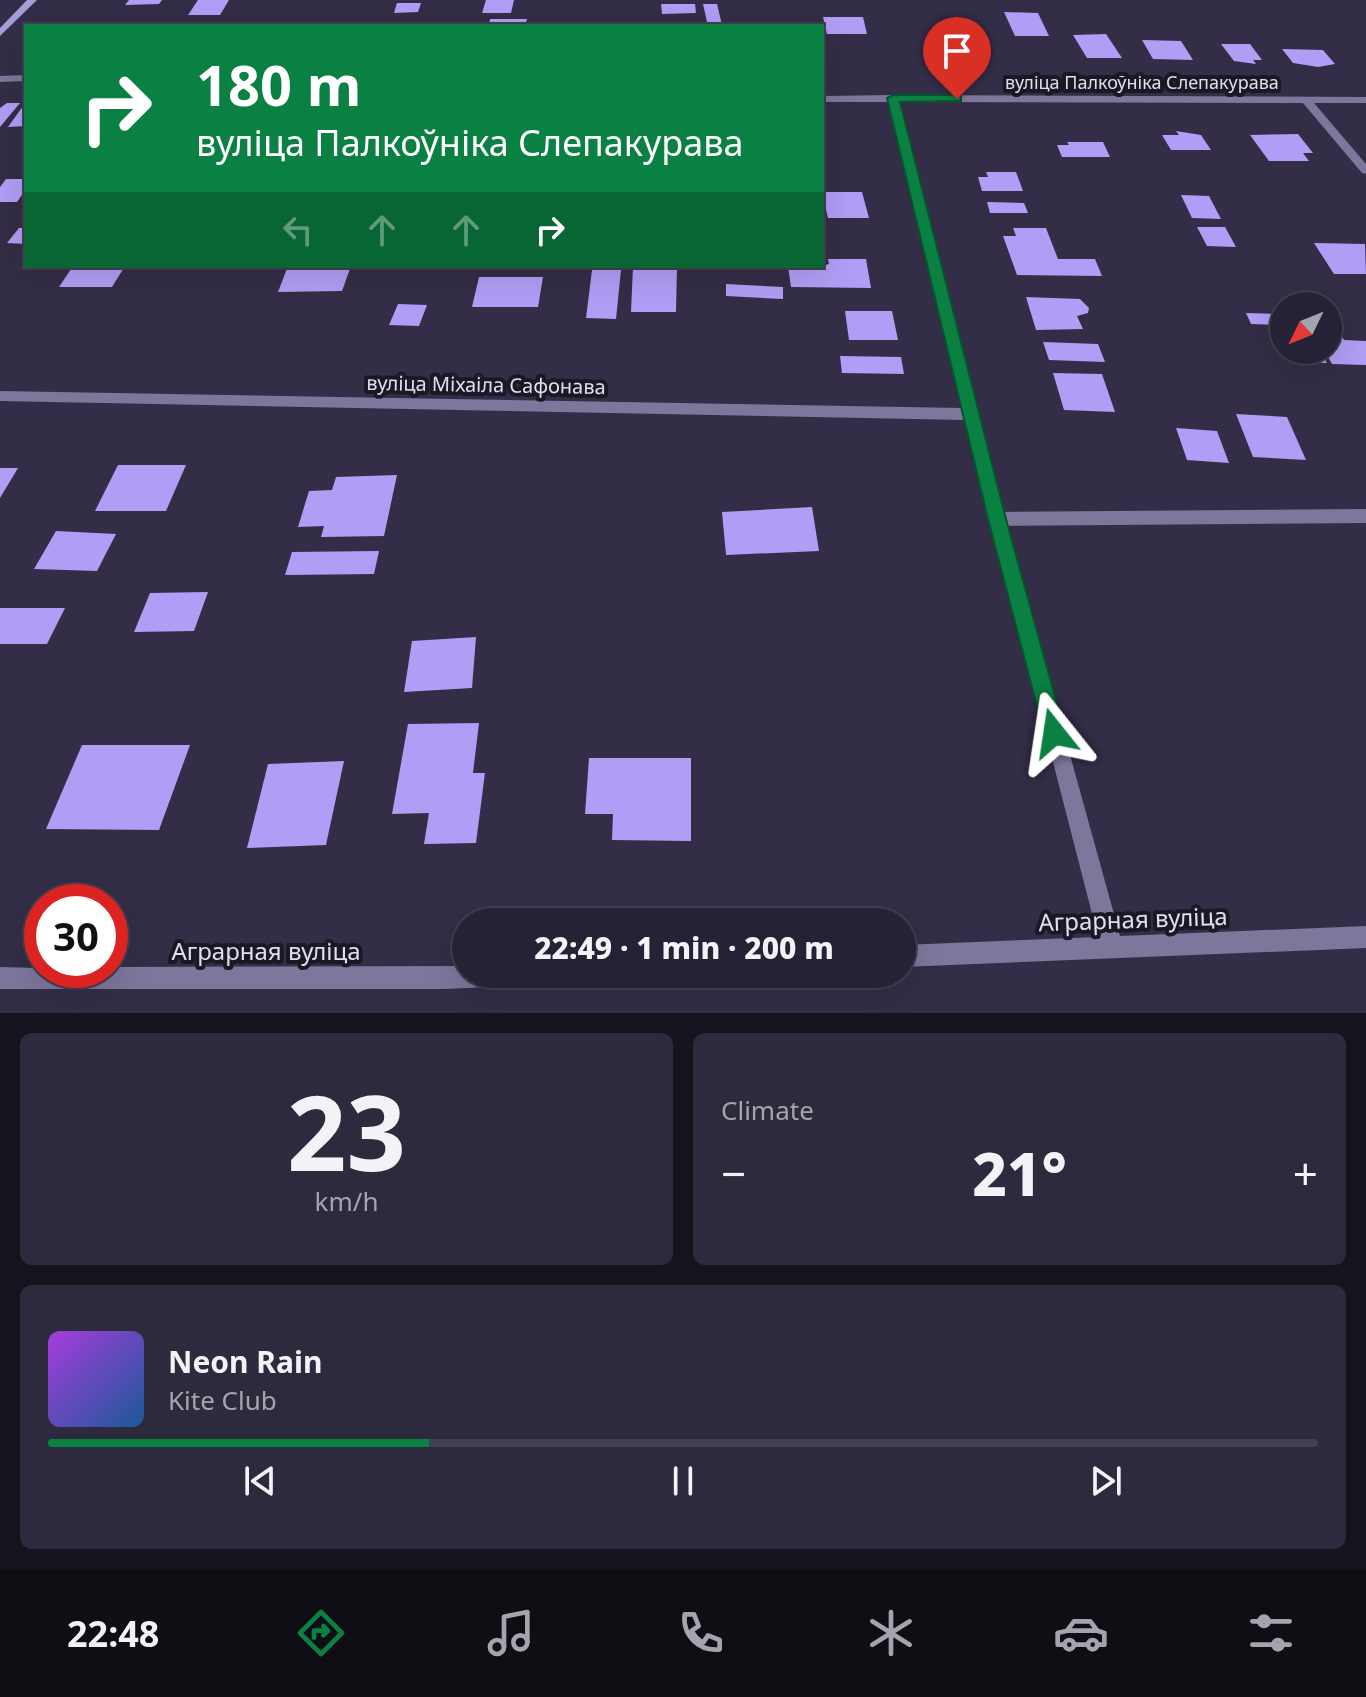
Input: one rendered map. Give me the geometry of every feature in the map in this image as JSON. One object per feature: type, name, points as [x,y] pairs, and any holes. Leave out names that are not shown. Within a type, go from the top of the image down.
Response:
[{"type":"street","points":[[0,33],[32,0]]},
{"type":"street","points":[[0,79],[24,78]]},
{"type":"street","points":[[893,98],[997,519],[1112,947]]},
{"type":"street","name":"вуліца Палкоўніка Слепакурава","points":[[824,99],[1366,100]]},
{"type":"street","points":[[1306,100],[1366,171]]},
{"type":"street","name":"вуліца Міхаіла Сафонава","points":[[0,396],[971,414]]},
{"type":"street","points":[[997,519],[1366,516]]},
{"type":"street","name":"Аграрная вуліца","points":[[916,955],[1366,937]]},
{"type":"street","name":"Аграрная вуліца","points":[[0,978],[452,978]]},
{"type":"building","points":[[129,0],[162,0],[159,4],[125,5]]},
{"type":"building","points":[[198,0],[229,0],[220,15],[188,15]]},
{"type":"building","points":[[486,0],[514,0],[511,13],[482,13]]},
{"type":"building","points":[[397,3],[421,3],[418,12],[394,13]]},
{"type":"building","points":[[661,4],[695,4],[696,13],[662,14]]},
{"type":"building","points":[[703,4],[717,4],[722,24],[708,24]]},
{"type":"building","points":[[1004,12],[1038,13],[1049,36],[1015,36]]},
{"type":"building","points":[[823,17],[863,17],[867,34],[827,34]]},
{"type":"building","points":[[490,19],[527,19],[526,24],[489,24]]},
{"type":"building","points":[[1106,34],[1122,58],[1087,58],[1073,35]]},
{"type":"building","points":[[1142,40],[1181,41],[1193,60],[1153,59]]},
{"type":"building","points":[[1221,44],[1250,44],[1262,60],[1253,60],[1256,64],[1234,61]]},
{"type":"building","points":[[1282,49],[1323,50],[1335,64],[1318,67],[1293,63]]},
{"type":"building","points":[[7,103],[20,103],[0,127],[0,108]]},
{"type":"building","points":[[24,105],[24,126],[8,127]]},
{"type":"building","points":[[1176,131],[1201,135],[1211,150],[1171,150],[1162,135],[1179,135]]},
{"type":"building","points":[[1298,134],[1313,153],[1303,153],[1309,161],[1269,161],[1250,135]]},
{"type":"building","points":[[1067,142],[1103,142],[1110,157],[1062,157],[1057,145],[1069,145]]},
{"type":"building","points":[[986,172],[1016,172],[1023,191],[982,191],[978,177],[988,177]]},
{"type":"building","points":[[6,179],[24,179],[24,192],[17,202],[0,202],[0,187]]},
{"type":"building","points":[[824,192],[862,192],[869,218],[828,218]]},
{"type":"building","points":[[1181,195],[1209,196],[1221,219],[1192,218]]},
{"type":"building","points":[[987,202],[1024,203],[1028,213],[990,213]]},
{"type":"building","points":[[1197,227],[1225,227],[1236,247],[1207,246]]},
{"type":"building","points":[[19,228],[24,228],[24,244],[7,243]]},
{"type":"building","points":[[1013,228],[1046,228],[1058,259],[1095,259],[1102,276],[1017,275],[1003,236],[1016,236]]},
{"type":"building","points":[[1314,243],[1365,244],[1366,274],[1334,274]]},
{"type":"building","points":[[828,259],[866,259],[871,288],[791,287],[788,268],[824,268],[829,264]]},
{"type":"building","points":[[72,268],[124,268],[112,287],[59,287]]},
{"type":"building","points":[[287,268],[350,268],[342,291],[278,292]]},
{"type":"building","points":[[633,268],[677,268],[676,312],[631,312]]},
{"type":"building","points":[[592,270],[621,270],[616,319],[586,318]]},
{"type":"building","points":[[479,277],[543,277],[538,307],[472,307]]},
{"type":"building","points":[[726,284],[783,287],[783,299],[726,296]]},
{"type":"building","points":[[1026,297],[1080,299],[1089,308],[1088,313],[1077,316],[1083,329],[1036,330]]},
{"type":"building","points":[[398,304],[427,305],[419,326],[389,325]]},
{"type":"building","points":[[845,311],[892,311],[898,340],[849,340]]},
{"type":"building","points":[[1246,313],[1270,314],[1270,325],[1251,324]]},
{"type":"building","points":[[1342,336],[1344,340],[1366,341],[1366,365],[1332,364],[1342,364]]},
{"type":"building","points":[[1043,342],[1098,344],[1105,362],[1049,360]]},
{"type":"building","points":[[840,356],[901,357],[904,374],[842,373]]},
{"type":"building","points":[[1053,373],[1102,374],[1115,412],[1064,410]]},
{"type":"building","points":[[1236,414],[1287,417],[1306,460],[1253,457]]},
{"type":"building","points":[[1176,428],[1217,431],[1229,463],[1187,460]]},
{"type":"building","points":[[118,465],[186,465],[166,511],[95,511]]},
{"type":"building","points":[[0,468],[18,468],[0,498]]},
{"type":"building","points":[[397,475],[384,536],[321,537],[324,526],[298,527],[309,491],[332,490],[336,477]]},
{"type":"building","points":[[812,507],[819,551],[726,555],[722,512]]},
{"type":"building","points":[[56,531],[116,534],[97,571],[34,569]]},
{"type":"building","points":[[379,551],[374,574],[285,575],[292,552]]},
{"type":"building","points":[[208,592],[194,631],[134,632],[150,593]]},
{"type":"building","points":[[0,608],[65,608],[47,644],[0,644]]},
{"type":"building","points":[[476,637],[472,688],[404,692],[412,641]]},
{"type":"building","points":[[479,723],[473,773],[485,773],[476,843],[424,844],[429,813],[392,814],[408,724]]},
{"type":"building","points":[[82,745],[190,745],[159,830],[46,829]]},
{"type":"building","points":[[589,758],[691,758],[691,841],[612,840],[613,814],[585,814]]},
{"type":"building","points":[[344,761],[326,845],[247,848],[268,764]]},
{"type":"route","points":[[957,99],[893,98],[997,519],[1054,733]]}]
